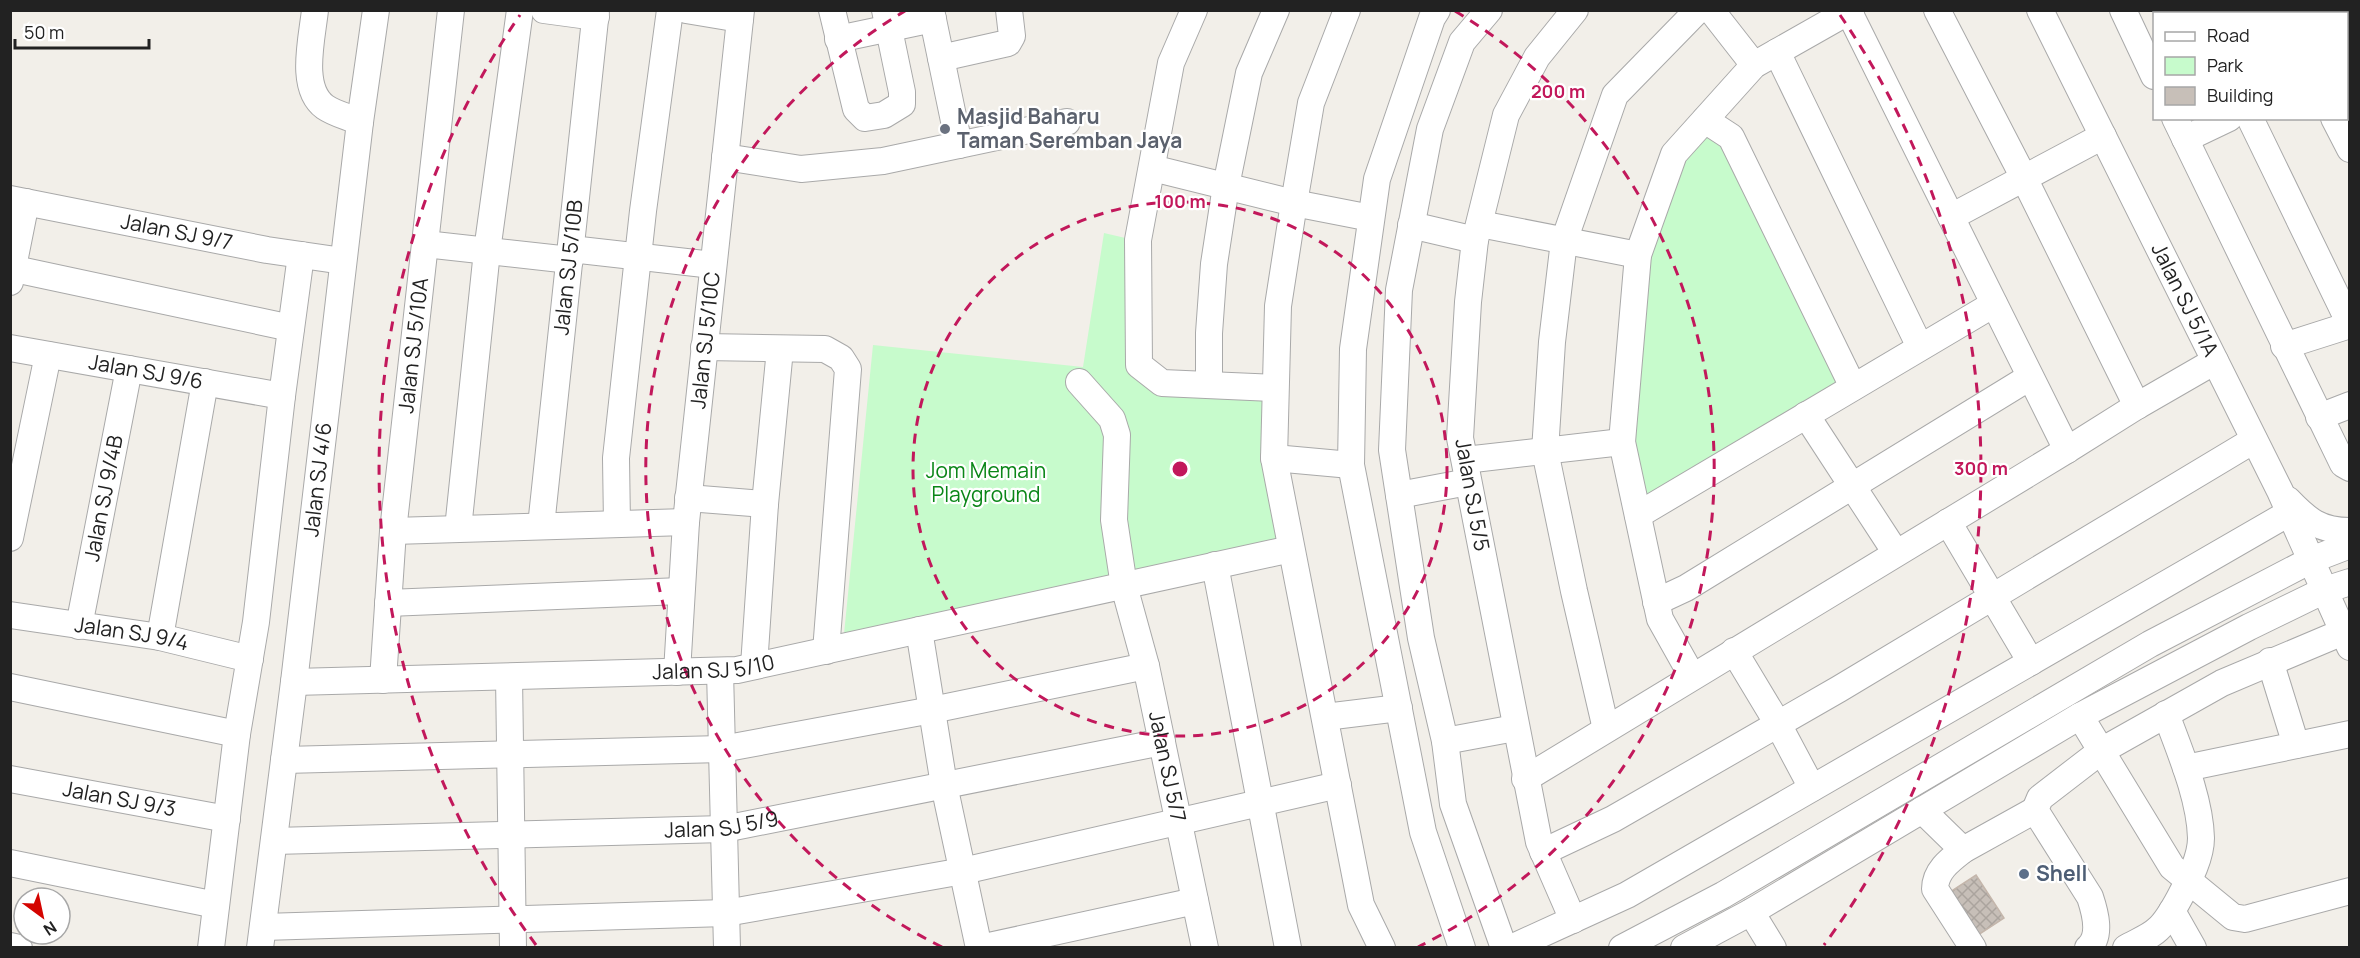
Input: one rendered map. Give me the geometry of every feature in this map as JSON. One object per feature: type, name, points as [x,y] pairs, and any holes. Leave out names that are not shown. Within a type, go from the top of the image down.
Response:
[{"type":"street","points":[[315,10],[309,81],[315,98],[327,109],[360,122]]},
{"type":"street","name":"Jalan SJ 4/6","points":[[262,937],[360,122],[376,10]]},
{"type":"street","name":"Jalan SJ 5/10A","points":[[383,680],[393,531],[451,10]]},
{"type":"street","points":[[458,529],[488,251],[520,10]]},
{"type":"street","points":[[544,10],[596,14]]},
{"type":"street","points":[[617,524],[616,458],[670,10]]},
{"type":"street","points":[[686,10],[741,15]]},
{"type":"street","points":[[832,10],[856,109],[865,118],[884,115],[902,104],[902,92],[887,20]]},
{"type":"street","points":[[941,58],[1008,43],[1012,36],[1009,10]]},
{"type":"street","points":[[1194,10],[1171,63],[1138,240],[1139,365],[1162,383],[1275,388]]},
{"type":"street","points":[[1209,385],[1209,333],[1214,264],[1226,186],[1249,73],[1276,10]]},
{"type":"street","points":[[1347,10],[1311,103],[1294,203],[1278,306],[1274,458],[1361,905],[1382,948]]},
{"type":"street","points":[[1437,10],[1428,29],[1377,178],[1353,349],[1351,465],[1423,832],[1462,948]]},
{"type":"street","points":[[1489,10],[1462,42],[1430,129],[1399,290],[1392,450],[1421,638],[1445,741],[1453,804],[1504,948]]},
{"type":"street","name":"Jalan SJ 5/5","points":[[1573,920],[1539,842],[1460,438],[1468,302],[1478,232],[1506,116],[1537,57],[1575,10]]},
{"type":"street","points":[[1606,729],[1545,451],[1552,342],[1564,241],[1615,95],[1698,10]]},
{"type":"street","points":[[1711,10],[1754,65]]},
{"type":"street","points":[[1937,10],[2024,178],[2137,406]]},
{"type":"street","name":"Jalan SJ 5/1A","points":[[2040,10],[2254,440],[2348,635]]},
{"type":"street","points":[[2123,10],[2153,74]]},
{"type":"street","points":[[1692,676],[1660,619],[1622,442],[1638,255],[1674,154],[1754,65],[1850,11],[2067,450]]},
{"type":"street","name":"Jalan SJ 5/10B","points":[[541,526],[596,14]]},
{"type":"street","name":"Jalan SJ 5/10C","points":[[676,672],[687,510],[741,15]]},
{"type":"street","points":[[838,39],[887,20],[932,15],[959,145]]},
{"type":"street","points":[[1777,52],[1920,347]]},
{"type":"street","points":[[1705,120],[1731,137],[1853,387]]},
{"type":"street","points":[[2220,120],[2180,129],[2284,346],[2346,466]]},
{"type":"street","points":[[2251,120],[2349,324],[2284,346]]},
{"type":"street","points":[[2335,120],[2349,149]]},
{"type":"street","points":[[725,157],[801,169],[883,161],[1067,122]]},
{"type":"street","points":[[1951,217],[2103,136]]},
{"type":"street","points":[[1152,168],[1294,203],[1371,218]]},
{"type":"street","points":[[18,201],[11,273],[291,328]]},
{"type":"street","name":"Jalan SJ 9/7","points":[[18,201],[343,261]]},
{"type":"street","points":[[1411,225],[1564,241],[1638,255]]},
{"type":"street","points":[[425,244],[488,251],[639,257],[713,265]]},
{"type":"street","points":[[211,948],[301,255]]},
{"type":"street","points":[[1638,515],[1994,304]]},
{"type":"street","points":[[704,347],[825,349],[840,358],[849,369],[826,651]]},
{"type":"street","name":"Jalan SJ 9/6","points":[[10,348],[282,396]]},
{"type":"street","points":[[754,666],[765,504],[780,349]]},
{"type":"street","points":[[10,538],[48,355]]},
{"type":"street","points":[[1525,778],[2137,406],[2215,361]]},
{"type":"street","name":"Jalan SJ 9/4B","points":[[79,626],[129,369]]},
{"type":"street","points":[[1656,602],[1686,588],[2030,377]]},
{"type":"street","points":[[160,637],[205,382]]},
{"type":"street","name":"Jalan SJ 5/7","points":[[1078,382],[1112,419],[1118,435],[1114,520],[1124,586],[1146,666],[1205,948]]},
{"type":"street","points":[[2319,417],[2349,405]]},
{"type":"street","points":[[1806,415],[1896,553]]},
{"type":"street","points":[[1543,852],[1612,819],[1778,724],[2254,440]]},
{"type":"street","points":[[1399,495],[1467,471],[1545,451],[1622,442]]},
{"type":"street","points":[[1274,458],[1351,465]]},
{"type":"street","points":[[1511,948],[1627,896],[2031,662],[2284,502],[2306,519],[2335,531],[2349,531]]},
{"type":"street","points":[[393,531],[617,524],[687,510],[765,504]]},
{"type":"street","points":[[1948,522],[1994,596],[2031,662]]},
{"type":"street","points":[[1622,948],[1723,895],[2150,644],[2311,560],[2349,545]]},
{"type":"street","name":"Jalan SJ 5/10","points":[[294,682],[737,670],[1292,549]]},
{"type":"street","points":[[1215,565],[1288,948]]},
{"type":"street","points":[[1684,948],[1751,912],[2080,716],[2249,627],[2325,590],[2349,582]]},
{"type":"street","points":[[388,603],[681,591]]},
{"type":"street","name":"Jalan SJ 9/4","points":[[10,615],[160,637],[250,660]]},
{"type":"street","points":[[919,630],[944,785],[980,948],[1195,901]]},
{"type":"street","points":[[1973,948],[1935,889],[1935,879],[1949,861],[1962,850],[2035,810],[2040,798],[2101,751],[2166,714],[2222,683],[2270,661],[2348,635]]},
{"type":"street","points":[[1734,651],[1778,724],[1812,788]]},
{"type":"street","points":[[2270,661],[2296,745]]},
{"type":"street","points":[[284,760],[722,749],[932,710],[1146,666]]},
{"type":"street","points":[[720,671],[727,948]]},
{"type":"street","points":[[509,676],[513,948]]},
{"type":"street","points":[[10,687],[237,734]]},
{"type":"street","points":[[1324,717],[1399,708]]},
{"type":"street","points":[[2126,948],[2158,930],[2172,911],[2188,882],[2201,840],[2197,811],[2186,768],[2166,714]]},
{"type":"street","points":[[2080,716],[2172,867],[2233,917],[2245,919],[2349,891]]},
{"type":"street","points":[[1445,741],[1515,728]]},
{"type":"street","points":[[2186,768],[2349,734]]},
{"type":"street","name":"Jalan SJ 5/9","points":[[274,842],[724,829],[1162,742]]},
{"type":"street","name":"Jalan SJ 9/3","points":[[10,778],[227,819]]},
{"type":"street","points":[[262,937],[512,920],[726,913],[963,872],[1338,785]]},
{"type":"street","points":[[1922,810],[1962,850]]},
{"type":"street","points":[[2035,810],[2090,897],[2095,913],[2096,934],[2088,948]]},
{"type":"street","points":[[10,863],[216,905]]},
{"type":"street","points":[[2172,911],[2193,948]]},
{"type":"street","points":[[1751,912],[1773,948]]},
{"type":"street","points":[[10,946],[19,948]]},
{"type":"green space","points":[[1705,124],[1729,139],[1850,386],[1640,511],[1624,442],[1637,291],[1675,155]]},
{"type":"green space","name":"Jom Memain Playground","points":[[1104,233],[1134,240],[1136,366],[1272,391],[1287,546],[843,644],[873,345],[1083,367]]},
{"type":"building","points":[[1976,875],[2004,918],[1972,939],[1944,896]]},
{"type":"place","name":"Masjid Baharu Taman Seremban Jaya","points":[[945,129]]},
{"type":"place","name":"Shell","points":[[2024,874]]}]
